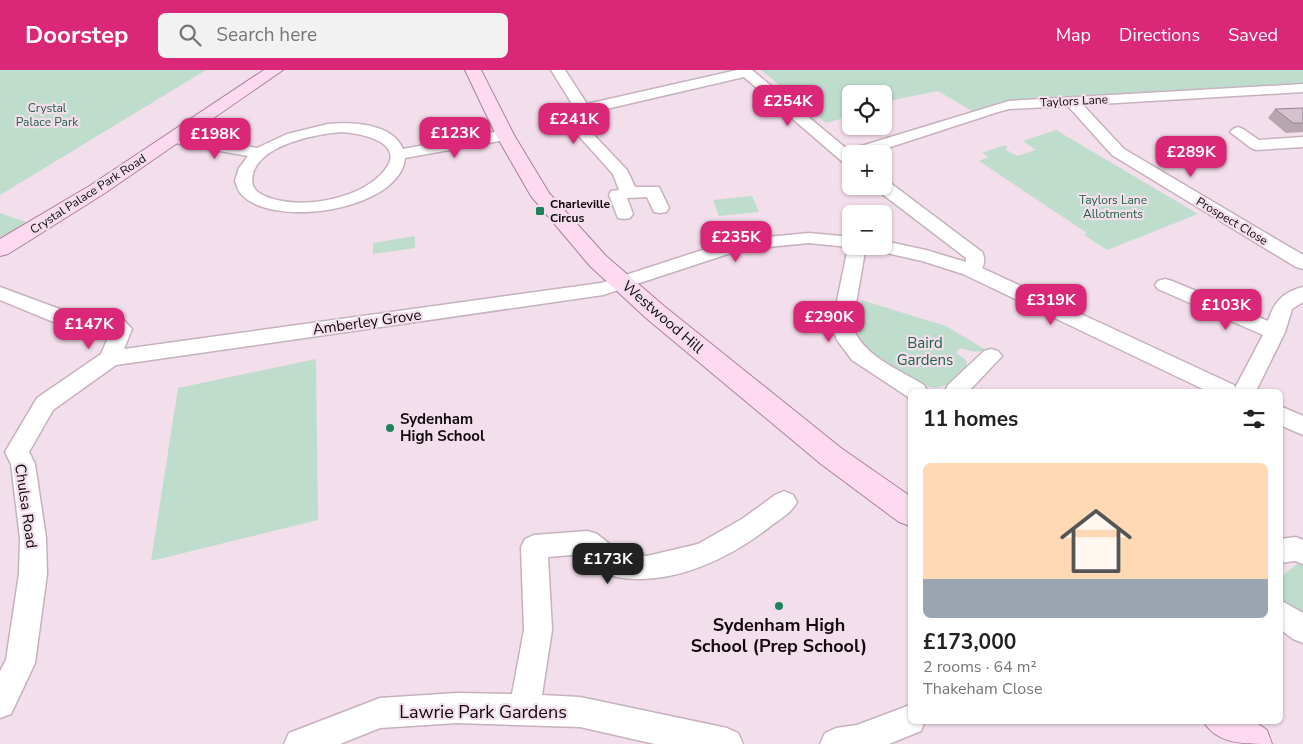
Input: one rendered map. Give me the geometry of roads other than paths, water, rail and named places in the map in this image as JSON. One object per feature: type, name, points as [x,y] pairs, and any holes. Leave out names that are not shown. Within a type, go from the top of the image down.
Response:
[{"type":"main road","name":"Crystal Palace Park Road","points":[[0,249],[98,189],[275,70]]},
{"type":"main road","name":"Westwood Hill","points":[[473,70],[505,135],[541,196],[598,261],[655,312],[831,456],[908,512]]},
{"type":"main road","points":[[1226,724],[1253,744]]},
{"type":"street","points":[[558,70],[583,109]]},
{"type":"street","points":[[630,193],[621,173],[566,114],[745,71],[842,150]]},
{"type":"street","name":"Taylors Lane","points":[[883,145],[993,109],[1024,104],[1303,88]]},
{"type":"street","name":"Prospect Close","points":[[1071,101],[1118,152],[1303,263]]},
{"type":"street","points":[[337,128],[369,131],[384,136],[395,146],[399,154],[396,166],[384,180],[370,190],[333,204],[291,208],[263,202],[251,196],[244,188],[244,172],[259,153],[293,136],[337,128]]},
{"type":"street","points":[[1238,132],[1256,145],[1303,142]]},
{"type":"street","points":[[399,154],[505,135]]},
{"type":"street","points":[[175,138],[259,153]]},
{"type":"street","points":[[624,214],[617,195],[651,186],[660,208]]},
{"type":"street","points":[[892,193],[975,256],[975,264],[970,270]]},
{"type":"street","name":"Amberley Grove","points":[[110,358],[603,289],[724,249],[748,244],[808,238],[842,241]]},
{"type":"street","points":[[892,249],[926,256],[970,270],[1222,389]]},
{"type":"street","points":[[855,255],[842,326],[847,340],[859,355],[913,389]]},
{"type":"street","points":[[1165,285],[1275,332]]},
{"type":"street","points":[[0,293],[63,318],[111,319],[122,329],[110,358]]},
{"type":"street","points":[[1246,389],[1275,332],[1283,306],[1303,293]]},
{"type":"street","points":[[958,389],[991,356]]},
{"type":"street","name":"Chulsa Road","points":[[0,703],[20,663],[33,574],[33,538],[23,464],[8,454],[45,404],[110,358]]},
{"type":"street","points":[[1283,416],[1303,426]]},
{"type":"street","points":[[524,710],[538,630],[534,547],[588,542],[616,565],[647,568],[704,554],[751,527],[784,502]]},
{"type":"street","points":[[1283,551],[1296,549],[1303,552]]},
{"type":"street","points":[[1283,615],[1303,629]]},
{"type":"street","name":"Lawrie Park Gardens","points":[[300,744],[380,713],[457,708],[580,712],[727,744]]},
{"type":"street","points":[[836,744],[857,741],[908,721]]},
{"type":"place","name":"Charleville Circus","points":[[540,211]]},
{"type":"place","name":"Sydenham High School","points":[[390,428]]},
{"type":"place","name":"Sydenham High School (Prep School)","points":[[779,606]]},
{"type":"park label","name":"Crystal Palace Park","points":[[47,115]]},
{"type":"park label","name":"Taylors Lane Allotments","points":[[1113,207]]},
{"type":"park label","name":"Baird Gardens","points":[[925,352]]}]
